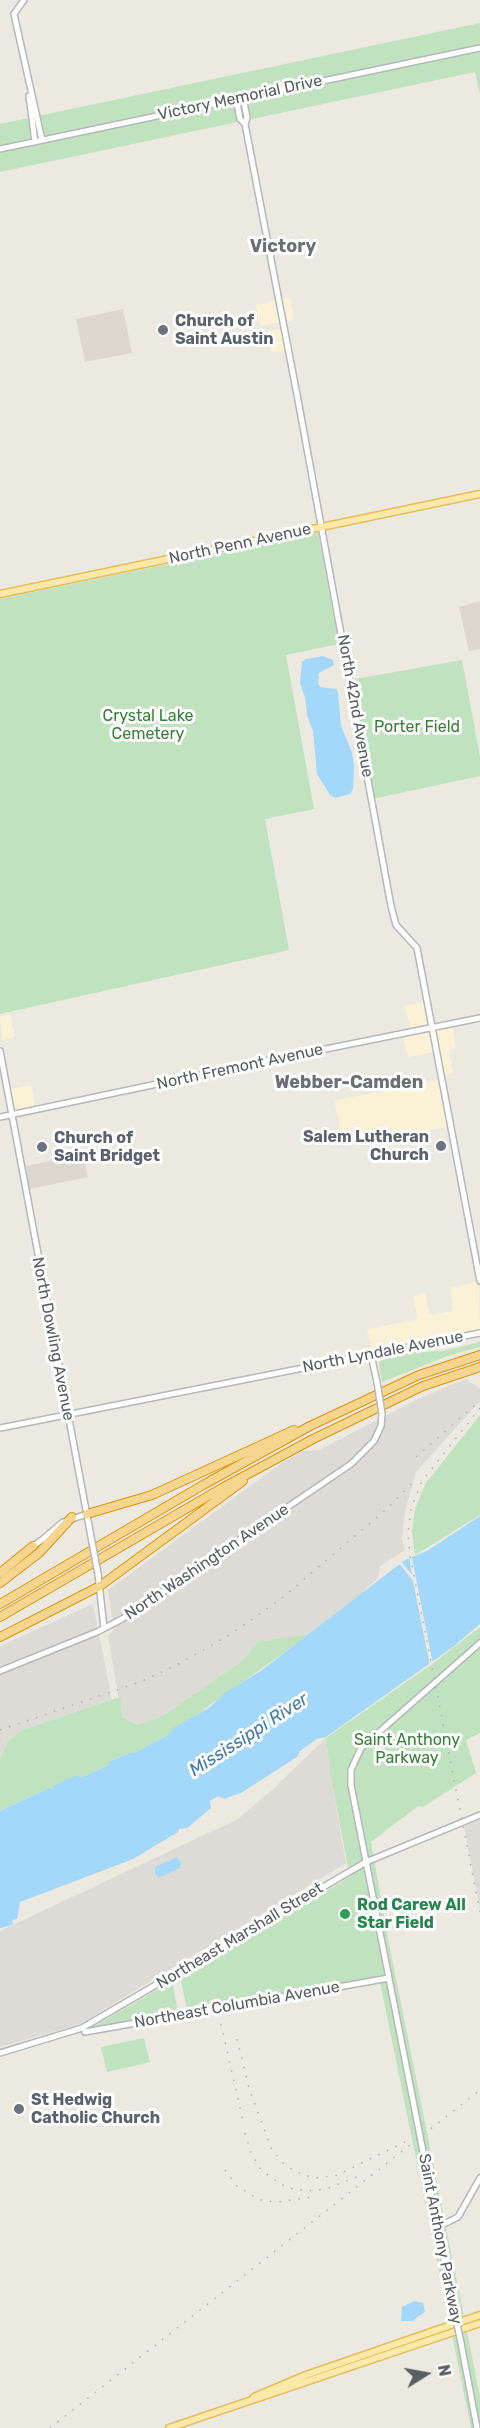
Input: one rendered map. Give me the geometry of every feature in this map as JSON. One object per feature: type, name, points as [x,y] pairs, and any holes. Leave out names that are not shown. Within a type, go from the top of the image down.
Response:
[{"type":"highway","points":[[0,1604],[203,1485],[310,1426],[420,1375],[480,1355]]},
{"type":"highway","points":[[0,1617],[222,1488],[300,1446],[394,1399],[445,1378],[480,1367]]},
{"type":"highway","points":[[87,1514],[152,1495],[286,1432],[310,1426]]},
{"type":"highway","points":[[0,1637],[100,1586],[228,1491],[300,1446]]},
{"type":"highway","points":[[0,1583],[39,1553],[72,1517]]},
{"type":"highway","points":[[0,1573],[33,1545]]},
{"type":"main road","name":"North Penn Avenue","points":[[0,594],[480,494]]},
{"type":"main road","points":[[245,2401],[266,2390],[306,2375],[480,2315]]},
{"type":"main road","points":[[169,2428],[480,2323]]},
{"type":"street","points":[[24,0],[15,14],[39,141]]},
{"type":"street","name":"Victory Memorial Drive","points":[[0,149],[480,48]]},
{"type":"street","name":"North 42nd Avenue","points":[[243,97],[247,118],[245,124],[391,906],[396,925],[417,948],[480,1281]]},
{"type":"street","name":"North 42nd Avenue","points":[[236,98],[240,119],[245,124]]},
{"type":"street","name":"North Fremont Avenue","points":[[0,1117],[480,1018]]},
{"type":"street","name":"North Dowling Avenue","points":[[0,1051],[90,1529],[100,1586],[104,1628]]},
{"type":"street","name":"North Lyndale Avenue","points":[[0,1428],[151,1398],[176,1390],[186,1391],[252,1378],[279,1370],[286,1371],[480,1334]]},
{"type":"street","name":"North Washington Avenue","points":[[0,1671],[122,1619],[351,1464],[374,1442],[381,1426],[382,1414],[371,1355]]},
{"type":"street","points":[[33,1545],[63,1521],[87,1514]]},
{"type":"street","name":"Saint Anthony Parkway","points":[[477,2428],[351,1785],[351,1770],[357,1755],[367,1743],[480,1643]]},
{"type":"street","name":"Northeast Marshall Street","points":[[0,2053],[82,2028],[366,1862],[480,1815]]},
{"type":"street","name":"Northeast Columbia Avenue","points":[[85,2032],[389,1978]]},
{"type":"street","points":[[438,2227],[459,2217],[480,2178]]},
{"type":"shaded area","points":[[290,297],[294,319],[286,321],[281,298]]},
{"type":"shaded area","points":[[275,301],[280,322],[260,326],[256,305]]},
{"type":"shaded area","points":[[123,309],[132,353],[85,362],[76,319]]},
{"type":"shaded area","points":[[279,329],[282,331],[285,350],[271,353],[267,331]]},
{"type":"shaded area","points":[[480,601],[480,649],[469,651],[459,607]]},
{"type":"shaded area","points":[[424,1002],[428,1024],[410,1028],[405,1006]]},
{"type":"shaded area","points":[[10,1014],[15,1037],[2,1040],[0,1017]]},
{"type":"shaded area","points":[[452,1026],[456,1048],[449,1050],[453,1073],[446,1075],[443,1073],[435,1032],[437,1029]]},
{"type":"shaded area","points":[[429,1030],[434,1052],[408,1057],[403,1036]]},
{"type":"shaded area","points":[[438,1080],[447,1127],[343,1146],[336,1100]]},
{"type":"shaded area","points":[[31,1085],[35,1106],[15,1110],[11,1089]]},
{"type":"shaded area","points":[[83,1154],[88,1177],[29,1189],[26,1166]]},
{"type":"shaded area","points":[[476,1282],[479,1287],[480,1330],[374,1352],[372,1350],[367,1329],[418,1319],[413,1296],[425,1293],[430,1315],[453,1311],[450,1288]]},
{"type":"shaded area","points":[[466,1379],[480,1389],[480,1401],[416,1472],[405,1511],[402,1539],[405,1550],[380,1566],[378,1578],[349,1605],[310,1634],[257,1642],[242,1661],[161,1717],[137,1725],[122,1717],[108,1636],[114,1630],[108,1590],[279,1465],[303,1451],[319,1450],[420,1398]]},
{"type":"shaded area","points":[[93,1604],[112,1700],[20,1731],[7,1742],[0,1759],[0,1646]]},
{"type":"shaded area","points":[[326,1738],[346,1863],[80,2024],[0,2047],[0,1931],[238,1819]]},
{"type":"shaded area","points":[[480,1820],[480,1909],[464,1826]]},
{"type":"green space","points":[[480,23],[480,94],[475,72],[0,172],[0,124]]},
{"type":"green space","name":"Crystal Lake Cemetery","points":[[318,533],[339,644],[286,655],[314,809],[265,819],[289,950],[0,1014],[0,599]]},
{"type":"green space","name":"Porter Field","points":[[462,660],[480,757],[480,776],[372,799],[350,680]]},
{"type":"green space","points":[[480,1342],[480,1347],[450,1355],[382,1382],[379,1363],[384,1357],[414,1352],[443,1351]]},
{"type":"green space","points":[[480,1415],[480,1515],[415,1555],[412,1532],[415,1509],[426,1483]]},
{"type":"green space","name":"Saint Anthony Parkway","points":[[480,1627],[480,1733],[466,1740],[476,1773],[423,1807],[418,1806],[371,1842],[388,1939],[480,2396],[480,2428],[471,2428],[379,1977],[187,2009],[180,1977],[350,1877],[330,1773],[326,1738],[435,1662]]},
{"type":"green space","points":[[310,1634],[168,1735],[132,1754],[123,1755],[109,1762],[109,1765],[80,1778],[78,1775],[53,1789],[49,1788],[0,1811],[0,1759],[7,1742],[20,1731],[120,1697],[122,1717],[137,1725],[161,1717],[242,1661],[257,1642]]},
{"type":"green space","points":[[172,1981],[178,2012],[93,2027]]},
{"type":"green space","points":[[144,2038],[150,2062],[107,2072],[101,2047]]},
{"type":"water","points":[[323,656],[333,660],[334,665],[319,673],[318,684],[321,687],[336,689],[338,692],[341,726],[352,752],[354,766],[353,789],[350,794],[335,798],[330,795],[317,774],[313,731],[300,683],[302,662]]},
{"type":"water","name":"Mississippi River","points":[[480,1516],[480,1624],[453,1647],[326,1737],[317,1739],[300,1751],[297,1757],[241,1793],[224,1799],[218,1796],[210,1801],[211,1808],[187,1828],[179,1829],[178,1832],[133,1859],[20,1902],[17,1919],[12,1920],[13,1924],[0,1928],[0,1811],[49,1788],[53,1789],[54,1785],[78,1775],[80,1778],[109,1765],[109,1762],[136,1752],[168,1735],[175,1727],[210,1707],[225,1693],[262,1670],[405,1560],[427,1551]]},
{"type":"water","points":[[177,1857],[181,1863],[180,1868],[158,1878],[155,1867]]},
{"type":"water","points":[[414,2301],[423,2303],[425,2312],[412,2321],[401,2321],[402,2307]]},
{"type":"pier","points":[[411,1553],[433,1664],[430,1666],[413,1581],[398,1562],[400,1560],[412,1575],[409,1555]]},
{"type":"railway","points":[[416,1457],[476,1404]]},
{"type":"railway","points":[[480,1408],[422,1481],[411,1509],[408,1533],[410,1555],[480,1912]]},
{"type":"railway","points":[[0,1730],[140,1682],[175,1666],[231,1634],[281,1599],[390,1506],[417,1478]]},
{"type":"railway","points":[[221,2024],[243,2121]]},
{"type":"railway","points":[[237,2039],[249,2088],[271,2148],[283,2163],[294,2171],[314,2178],[335,2176],[405,2142]]},
{"type":"railway","points":[[50,2428],[480,2090]]},
{"type":"railway","points":[[245,2133],[251,2153],[260,2168],[288,2188],[307,2191],[326,2189],[364,2174]]},
{"type":"railway","points":[[225,2170],[237,2186],[260,2200],[277,2202],[312,2197]]},
{"type":"place","name":"Church of Saint Austin","points":[[163,330]]},
{"type":"place","name":"Salem Lutheran Church","points":[[441,1146]]},
{"type":"place","name":"Church of Saint Bridget","points":[[42,1147]]},
{"type":"place","name":"Rod Carew All Star Field","points":[[345,1914]]},
{"type":"place","name":"St Hedwig Catholic Church","points":[[19,2109]]},
{"type":"district","name":"Victory","points":[[283,247]]},
{"type":"district","name":"Webber-Camden","points":[[349,1083]]}]
